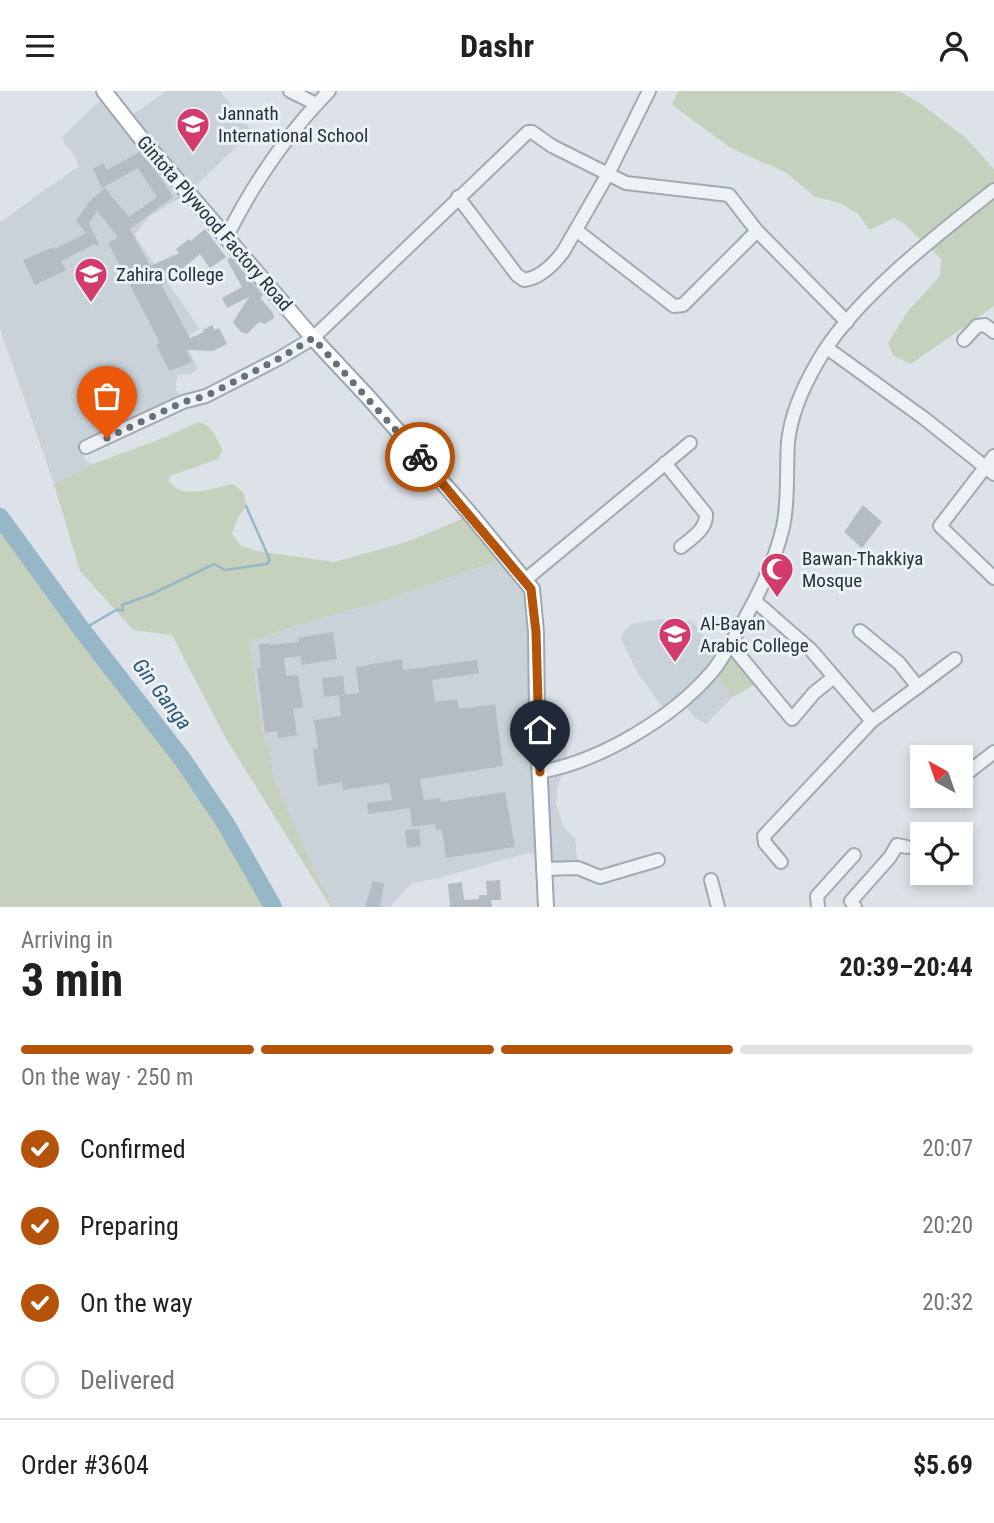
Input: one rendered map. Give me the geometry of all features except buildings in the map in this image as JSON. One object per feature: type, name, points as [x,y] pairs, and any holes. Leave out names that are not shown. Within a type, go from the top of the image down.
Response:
[{"type":"main road","name":"Gintota Plywood Factory Road","points":[[104,91],[313,338],[369,398],[531,589],[536,632],[546,907]]},
{"type":"street","points":[[290,91],[316,104]]},
{"type":"street","points":[[227,236],[243,205],[316,104],[329,91]]},
{"type":"street","points":[[458,197],[517,275],[524,280],[533,279],[554,264],[576,230],[608,174],[649,91]]},
{"type":"street","points":[[86,447],[183,402],[206,396],[313,338],[527,132],[533,132],[552,146],[626,183],[729,195],[757,231],[847,323]]},
{"type":"street","points":[[540,772],[565,768],[634,735],[696,689],[713,672],[755,601],[783,525],[789,440],[794,412],[817,362],[847,323],[885,282],[994,190]]},
{"type":"street","points":[[576,230],[674,306],[683,305],[757,231]]},
{"type":"street","points":[[964,340],[976,326],[985,325],[994,332]]},
{"type":"street","points":[[827,348],[925,419],[989,471]]},
{"type":"street","points":[[525,580],[690,443]]},
{"type":"street","points":[[994,456],[989,471],[940,526],[994,578]]},
{"type":"street","points":[[665,463],[705,514],[706,519],[700,531],[681,547]]},
{"type":"street","points":[[755,601],[811,650],[872,721]]},
{"type":"street","points":[[860,631],[898,663],[918,687]]},
{"type":"street","points":[[730,644],[792,719],[814,693],[834,677]]},
{"type":"street","points":[[781,862],[765,843],[764,835],[872,721],[955,659]]},
{"type":"street","points":[[973,768],[994,752]]},
{"type":"street","points":[[855,907],[851,901],[890,857],[894,847],[906,847]]},
{"type":"street","points":[[818,907],[817,896],[854,855]]},
{"type":"street","points":[[543,869],[578,868],[600,877],[658,860]]},
{"type":"street","points":[[712,880],[718,907]]},
{"type":"shaded area","name":"Zahira College","points":[[166,91],[220,91],[252,132],[189,192],[149,217],[135,234],[200,329],[190,335],[186,344],[198,369],[191,374],[177,375],[176,389],[183,402],[86,447],[84,458],[93,464],[54,484],[0,329],[0,222],[79,166],[73,153],[64,144],[63,136],[107,94],[127,119]]},
{"type":"shaded area","points":[[506,558],[525,580],[537,717],[563,715],[567,727],[565,768],[558,785],[556,803],[563,826],[575,838],[578,868],[543,869],[542,853],[528,853],[412,883],[390,907],[334,907],[315,872],[273,776],[270,750],[263,734],[249,641],[383,601]]},
{"type":"shaded area","name":"Al-Bayan Arabic College","points":[[661,619],[691,621],[723,656],[713,672],[733,697],[706,724],[696,719],[681,701],[667,713],[637,672],[621,639],[631,624]]},
{"type":"green space","points":[[678,91],[899,91],[921,104],[966,138],[994,169],[994,306],[911,364],[894,356],[888,343],[908,311],[940,276],[941,259],[903,223],[893,218],[870,230],[857,213],[840,203],[815,197],[787,173],[731,148],[672,105]]},
{"type":"green space","points":[[198,422],[211,429],[223,450],[218,459],[170,476],[169,481],[175,487],[190,492],[233,484],[244,493],[246,506],[232,533],[240,545],[257,551],[334,562],[407,542],[471,515],[506,558],[383,601],[249,641],[263,734],[270,750],[273,776],[315,872],[334,907],[331,907],[225,737],[172,635],[133,630],[80,571],[54,484],[93,464]]},
{"type":"green space","points":[[0,517],[82,630],[183,760],[226,824],[273,907],[0,907]]},
{"type":"green space","points":[[730,644],[759,678],[754,685],[733,697],[713,672]]},
{"type":"waterway","points":[[82,630],[116,610],[123,610],[122,605],[152,594],[214,564],[225,570],[267,564],[270,560],[246,506]]},
{"type":"waterway","name":"Gin Ganga","points":[[0,517],[82,630],[183,760],[226,824],[273,907]]},
{"type":"way so far","points":[[107,438],[183,402],[206,396],[313,338],[420,457]]},
{"type":"place","name":"Jannath International School","points":[[193,154]]},
{"type":"place","name":"Zahira College","points":[[91,304]]},
{"type":"place","name":"Bawan-Thakkiya Mosque","points":[[777,599]]},
{"type":"place","name":"Al-Bayan Arabic College","points":[[675,664]]},
{"type":"route","points":[[420,457],[531,589],[536,632],[540,772]]}]
